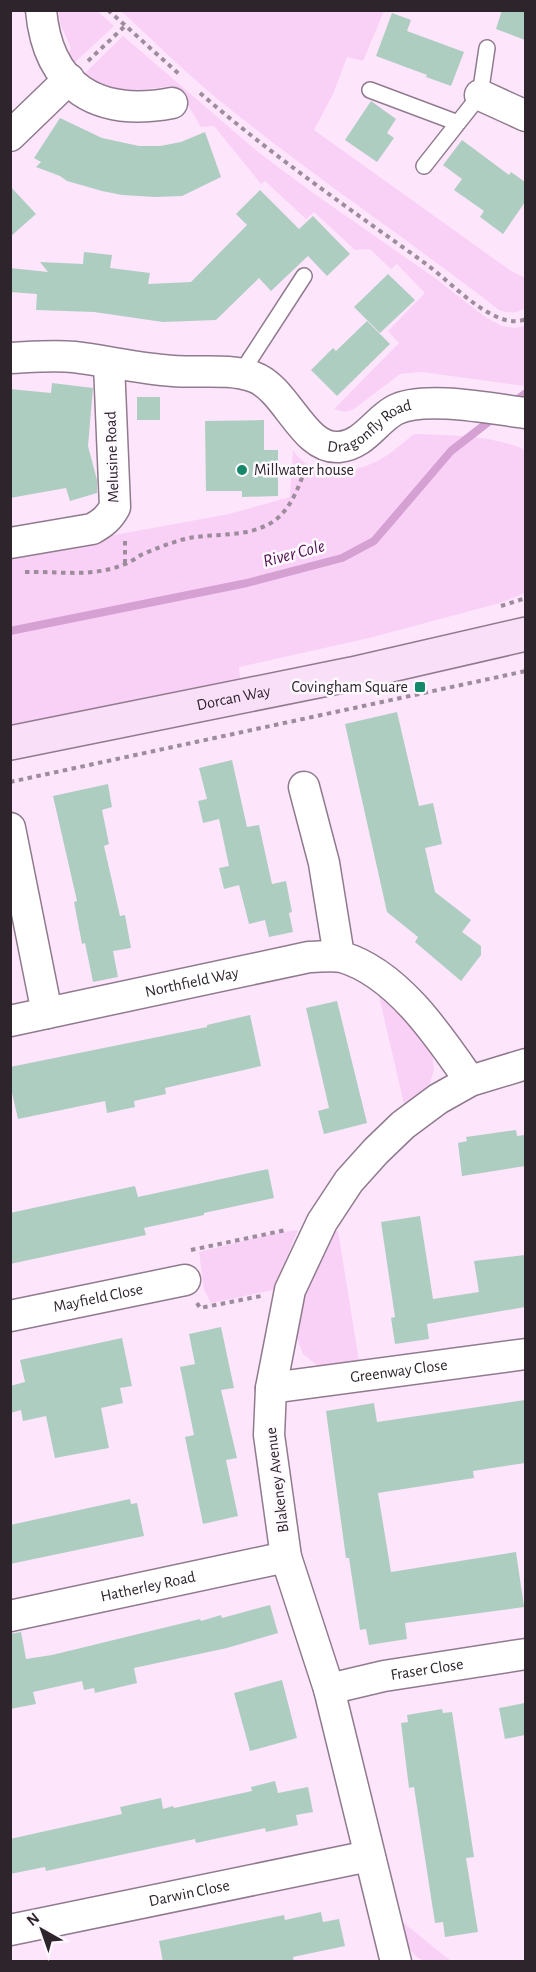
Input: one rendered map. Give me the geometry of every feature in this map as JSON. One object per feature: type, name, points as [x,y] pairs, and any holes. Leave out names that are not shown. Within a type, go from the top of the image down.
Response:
[{"type":"main road","name":"Dorcan Way","points":[[10,743],[342,676],[525,634]]},
{"type":"street","points":[[41,10],[44,33],[58,67],[81,91],[95,100],[113,106],[134,108],[183,90]]},
{"type":"street","points":[[10,136],[69,79]]},
{"type":"street","points":[[480,96],[525,116]]},
{"type":"street","name":"Dragonfly Road","points":[[10,358],[52,356],[175,371],[241,373],[266,382],[278,393],[315,440],[339,447],[360,439],[394,410],[422,404],[525,412]]},
{"type":"street","name":"Melusine Road","points":[[10,543],[92,529],[111,516],[115,507],[109,364]]},
{"type":"street","points":[[304,787],[324,863],[339,956]]},
{"type":"street","points":[[10,828],[47,1013]]},
{"type":"street","name":"Northfield Way","points":[[10,1021],[309,957],[339,956],[358,963],[407,999],[441,1039],[470,1081]]},
{"type":"street","name":"Blakeney Avenue","points":[[396,1962],[329,1689],[286,1557],[269,1435],[272,1388],[290,1290],[322,1222],[349,1181],[403,1125],[438,1099],[470,1081],[525,1064]]},
{"type":"street","name":"Mayfield Close","points":[[10,1316],[185,1280]]},
{"type":"street","name":"Greenway Close","points":[[272,1388],[525,1354]]},
{"type":"street","name":"Hatherley Road","points":[[10,1616],[286,1557]]},
{"type":"street","name":"Fraser Close","points":[[329,1689],[384,1676],[525,1654]]},
{"type":"street","name":"Darwin Close","points":[[10,1930],[369,1856]]},
{"type":"lane","points":[[424,166],[480,96],[487,48]]},
{"type":"lane","points":[[370,90],[458,123]]},
{"type":"lane","points":[[241,373],[304,276]]},
{"type":"path","points":[[108,10],[183,90],[433,269],[486,310],[503,320],[525,319]]},
{"type":"path","points":[[69,79],[125,26]]},
{"type":"path","points":[[21,572],[99,571],[126,564],[179,541],[254,530],[265,526],[284,512],[291,501],[315,440]]},
{"type":"path","points":[[10,782],[525,671]]},
{"type":"path","points":[[290,1290],[200,1308],[185,1280],[184,1252],[322,1222]]},
{"type":"shaded area","points":[[59,11],[97,11],[114,26],[71,66],[66,61],[71,48],[60,23]]},
{"type":"shaded area","points":[[121,11],[384,11],[363,61],[347,57],[333,94],[314,130],[511,271],[525,278],[525,308],[512,312],[499,310],[259,132],[198,82]]},
{"type":"shaded area","points":[[123,36],[258,152],[313,193],[435,278],[485,317],[502,326],[515,328],[525,326],[525,386],[422,372],[400,374],[354,409],[345,412],[334,409],[399,343],[388,331],[425,293],[397,264],[391,269],[370,249],[355,250],[314,212],[306,219],[265,181],[261,184],[214,126],[201,127],[185,100],[170,86],[124,89],[104,86],[81,77]]},
{"type":"shaded area","points":[[414,434],[499,441],[525,450],[525,593],[500,603],[369,638],[239,667],[240,678],[11,729],[11,554],[229,514],[290,497],[293,450],[310,466],[320,470],[353,470],[380,459]]},
{"type":"shaded area","points":[[378,992],[431,1045],[434,1070],[430,1083],[405,1108]]},
{"type":"shaded area","points":[[298,1230],[273,1290],[211,1303],[204,1290],[199,1252],[271,1234]]},
{"type":"shaded area","points":[[331,1231],[338,1231],[359,1361],[331,1367],[318,1366],[303,1354],[296,1335],[305,1287]]},
{"type":"shaded area","points":[[400,1920],[451,1961],[429,1962],[415,1955],[408,1945]]},
{"type":"building","points":[[502,10],[525,10],[525,40],[496,29]]},
{"type":"building","points":[[392,13],[411,20],[407,31],[464,52],[451,86],[376,56]]},
{"type":"building","points":[[371,101],[396,119],[387,133],[394,138],[377,162],[345,140]]},
{"type":"building","points":[[60,118],[102,138],[139,146],[160,146],[181,142],[205,132],[221,177],[182,196],[155,197],[122,195],[67,181],[36,167],[41,162],[34,158]]},
{"type":"building","points":[[462,140],[509,175],[511,172],[525,182],[525,202],[503,234],[480,217],[484,211],[454,190],[462,179],[443,165]]},
{"type":"building","points":[[10,186],[36,214],[10,237]]},
{"type":"building","points":[[260,190],[299,229],[313,216],[350,254],[327,276],[308,256],[271,291],[259,278],[216,320],[163,322],[94,312],[36,310],[37,294],[10,292],[10,268],[48,272],[40,262],[83,264],[84,252],[112,255],[110,268],[150,273],[148,284],[191,282],[247,225],[236,214]]},
{"type":"building","points":[[388,274],[415,300],[380,333],[354,307]]},
{"type":"building","points":[[367,321],[390,344],[337,396],[311,370],[333,348],[336,351]]},
{"type":"building","points":[[52,383],[93,388],[88,446],[97,480],[97,493],[70,501],[66,488],[10,498],[10,389],[51,393]]},
{"type":"building","points":[[137,397],[160,397],[160,420],[137,420]]},
{"type":"building","name":"Millwater house","points":[[264,420],[264,450],[278,450],[278,496],[242,497],[242,491],[206,491],[205,421]]},
{"type":"building","points":[[397,712],[419,806],[433,803],[442,844],[425,848],[435,892],[471,920],[462,932],[481,946],[481,955],[461,981],[415,942],[418,937],[387,912],[345,724]]},
{"type":"building","points":[[232,760],[247,827],[259,825],[272,884],[286,881],[293,932],[269,937],[265,920],[249,924],[239,885],[224,889],[219,868],[229,866],[219,819],[203,823],[198,801],[207,799],[199,768]]},
{"type":"building","points":[[108,784],[112,807],[102,810],[109,844],[104,846],[120,916],[125,915],[131,948],[113,951],[118,977],[93,982],[85,943],[82,944],[74,902],[77,901],[53,796]]},
{"type":"building","points":[[337,1001],[367,1123],[324,1134],[318,1111],[329,1108],[306,1008]]},
{"type":"building","points":[[250,1015],[261,1066],[165,1088],[166,1094],[134,1101],[135,1107],[107,1113],[105,1101],[18,1119],[10,1084],[10,1067],[207,1027],[207,1025]]},
{"type":"building","points":[[516,1130],[517,1136],[525,1135],[525,1166],[462,1176],[458,1143],[467,1141],[466,1137]]},
{"type":"building","points":[[268,1169],[274,1198],[144,1228],[146,1235],[10,1264],[10,1213],[135,1186],[138,1197]]},
{"type":"building","points":[[420,1216],[433,1299],[479,1292],[474,1261],[525,1255],[525,1307],[427,1324],[429,1339],[395,1344],[391,1318],[395,1317],[381,1222]]},
{"type":"building","points":[[221,1327],[234,1388],[221,1390],[237,1458],[226,1460],[238,1516],[203,1524],[185,1437],[194,1435],[180,1367],[195,1364],[189,1334]]},
{"type":"building","points":[[122,1338],[132,1386],[120,1388],[123,1403],[101,1408],[109,1448],[55,1458],[46,1416],[23,1421],[21,1410],[10,1413],[10,1386],[25,1382],[20,1360]]},
{"type":"building","points":[[525,1400],[525,1463],[473,1471],[474,1478],[378,1493],[391,1572],[516,1552],[524,1607],[405,1623],[407,1639],[369,1645],[366,1629],[360,1630],[349,1558],[346,1558],[326,1411],[374,1403],[377,1422]]},
{"type":"building","points":[[130,1499],[131,1504],[137,1503],[144,1536],[10,1564],[10,1525]]},
{"type":"building","points":[[270,1605],[278,1633],[227,1648],[134,1668],[137,1683],[95,1693],[94,1688],[84,1690],[82,1681],[33,1692],[36,1704],[10,1709],[10,1634],[21,1632],[26,1659],[52,1655],[200,1619],[201,1621],[221,1615],[222,1618]]},
{"type":"building","points":[[282,1680],[297,1738],[250,1751],[234,1693]]},
{"type":"building","points":[[525,1703],[525,1735],[505,1739],[499,1708]]},
{"type":"building","points":[[442,1709],[443,1713],[452,1712],[474,1857],[466,1858],[478,1932],[445,1937],[443,1922],[435,1923],[414,1787],[409,1788],[401,1723],[408,1722],[407,1715]]},
{"type":"building","points":[[275,1781],[278,1793],[308,1787],[313,1812],[296,1815],[298,1825],[266,1832],[265,1828],[196,1843],[195,1839],[46,1871],[45,1867],[10,1874],[10,1839],[122,1814],[120,1807],[161,1798],[163,1809],[173,1806],[174,1808],[252,1791],[251,1787]]},
{"type":"building","points":[[321,1912],[323,1922],[339,1919],[345,1946],[293,1957],[294,1962],[163,1962],[159,1941],[284,1915],[285,1920]]},
{"type":"waterway","name":"River Cole","points":[[511,404],[526,393]]},
{"type":"waterway","name":"River Cole","points":[[10,631],[247,583],[342,558],[374,541],[451,451],[496,416]]},
{"type":"place","name":"Millwater house","points":[[242,470]]},
{"type":"place","name":"Covingham Square","points":[[420,687]]}]
